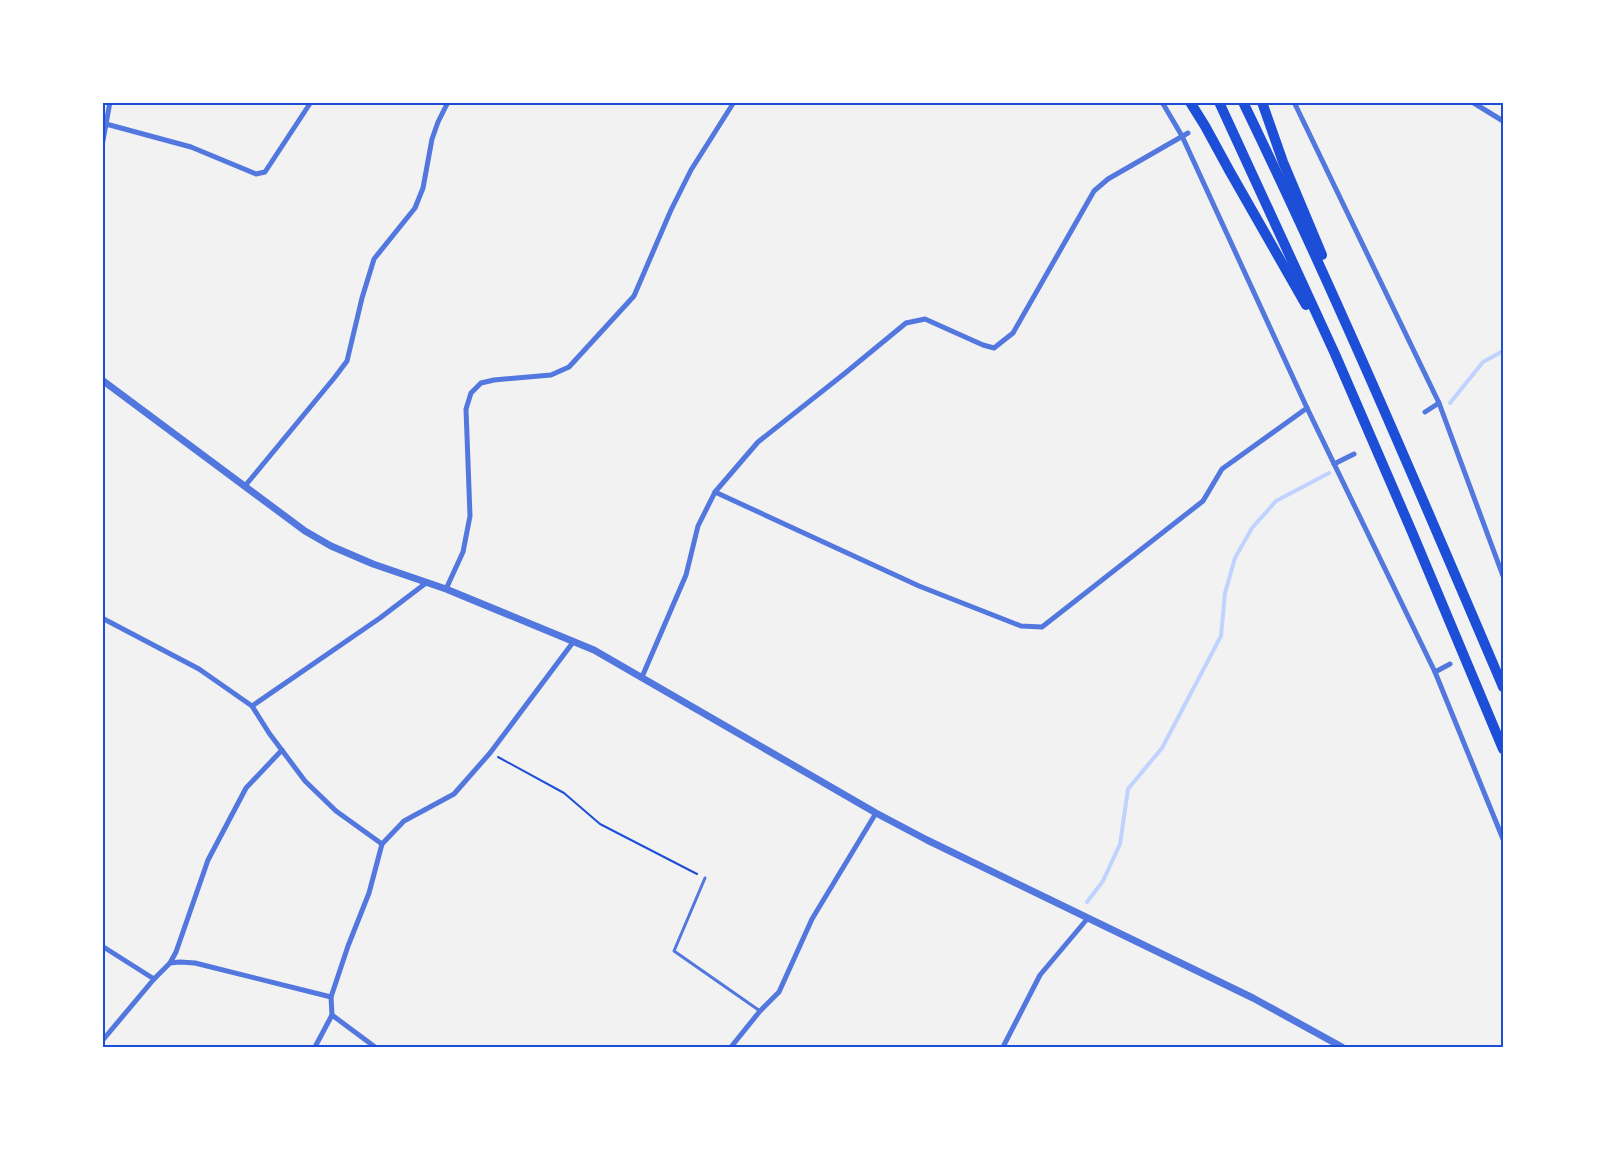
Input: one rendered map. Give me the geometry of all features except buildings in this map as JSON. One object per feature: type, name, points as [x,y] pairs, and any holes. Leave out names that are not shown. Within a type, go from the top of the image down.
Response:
[{"type":"highway","points":[[1190,102],[1335,354]]},
{"type":"highway","points":[[1219,102],[1335,354],[1503,749]]},
{"type":"highway","points":[[1243,102],[1275,167],[1383,407],[1503,687]]},
{"type":"highway","points":[[1262,102],[1283,162],[1359,342],[1383,407]]},
{"type":"street","points":[[102,146],[110,102]]},
{"type":"street","points":[[106,124],[191,147],[256,174],[265,172],[311,102]]},
{"type":"street","points":[[245,486],[347,361],[374,259],[415,208],[423,188],[432,140],[448,102]]},
{"type":"street","points":[[446,590],[463,552],[470,516],[466,409],[471,393],[481,383],[551,375],[569,367],[634,296],[691,170],[734,102]]},
{"type":"street","points":[[1162,102],[1185,134],[1307,408],[1435,672],[1503,839]]},
{"type":"street","points":[[1294,102],[1439,403],[1503,576]]},
{"type":"street","points":[[1472,102],[1503,121]]},
{"type":"street","points":[[642,677],[686,575],[698,526],[715,492],[758,442],[906,323],[925,319],[994,348],[1013,333],[1094,191],[1108,179],[1185,134]]},
{"type":"street","points":[[102,380],[305,531],[331,546],[594,650],[876,813],[1253,998],[1342,1047]]},
{"type":"street","points":[[1425,412],[1439,403]]},
{"type":"street","points":[[715,492],[919,586],[1021,626],[1042,627],[1203,501],[1222,470],[1307,408]]},
{"type":"street","points":[[1334,464],[1354,454]]},
{"type":"street","points":[[252,706],[380,618],[426,583]]},
{"type":"street","points":[[102,618],[199,669],[252,706],[305,781],[336,812],[382,844]]},
{"type":"street","points":[[315,1047],[332,1015],[331,997],[369,893],[382,844],[404,821],[454,794],[490,753],[574,641]]},
{"type":"street","points":[[1435,672],[1450,664]]},
{"type":"street","points":[[102,1041],[170,963],[176,952],[208,860],[246,788],[282,750]]},
{"type":"street","points":[[731,1047],[760,1011],[779,992],[812,919],[876,813]]},
{"type":"street","points":[[1003,1047],[1040,975],[1088,918]]},
{"type":"street","points":[[102,946],[154,979]]},
{"type":"street","points":[[170,963],[195,963],[331,997]]},
{"type":"street","points":[[332,1015],[375,1047]]},
{"type":"lane","points":[[1196,102],[1205,126]]},
{"type":"lane","points":[[705,878],[674,951],[760,1011]]},
{"type":"path","points":[[490,753],[564,794],[600,824],[705,878]]},
{"type":"waterway","points":[[1450,403],[1483,362],[1503,351]]},
{"type":"waterway","points":[[1087,902],[1103,881],[1120,844],[1128,789],[1162,748],[1221,636],[1225,593],[1235,558],[1252,528],[1276,501],[1329,473]]}]
